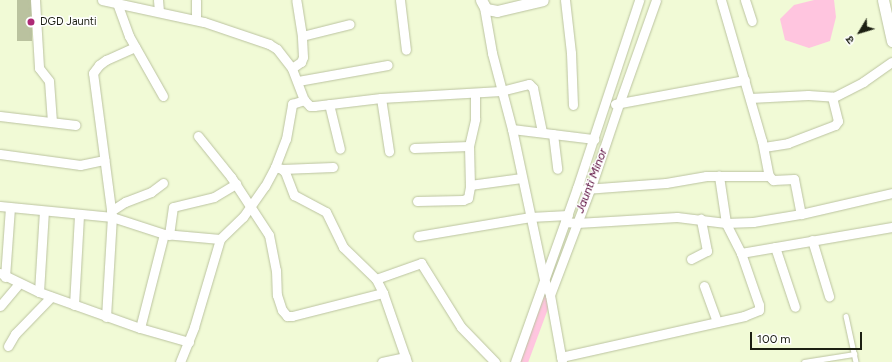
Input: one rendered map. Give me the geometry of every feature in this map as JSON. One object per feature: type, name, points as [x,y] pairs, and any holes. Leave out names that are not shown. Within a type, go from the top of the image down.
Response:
[{"type":"street","points":[[34,0],[39,68],[49,81],[52,122]]},
{"type":"street","points":[[102,0],[196,20],[273,46],[292,68],[298,80],[304,100],[310,106],[381,98],[501,91],[529,84],[532,85],[542,132]]},
{"type":"street","points":[[158,0],[159,12]]},
{"type":"street","points":[[196,0],[196,20]]},
{"type":"street","points":[[292,68],[303,60],[302,36],[296,0]]},
{"type":"street","points":[[400,0],[406,50]]},
{"type":"street","points":[[482,3],[490,11],[497,11],[543,0]]},
{"type":"street","points":[[566,0],[571,54],[573,105]]},
{"type":"street","points":[[515,362],[547,287],[584,189],[612,104],[639,0]]},
{"type":"street","points":[[584,189],[594,139],[612,104],[656,0]]},
{"type":"street","points":[[721,0],[764,147],[769,176],[773,180],[794,179],[801,214]]},
{"type":"street","points":[[745,0],[752,21]]},
{"type":"street","points":[[883,0],[892,41]]},
{"type":"street","points":[[117,3],[135,47],[163,96]]},
{"type":"street","points":[[482,3],[490,45],[512,129],[530,217],[547,287],[561,359],[744,316],[760,309],[741,253],[726,223],[719,176]]},
{"type":"street","points":[[302,36],[350,24]]},
{"type":"street","points":[[106,317],[112,214],[93,73],[99,65],[106,60],[135,47]]},
{"type":"street","points":[[750,98],[801,95],[832,98],[863,82],[892,62]]},
{"type":"street","points":[[298,80],[388,65]]},
{"type":"street","points":[[612,104],[745,80]]},
{"type":"street","points":[[417,201],[466,200],[469,196],[469,146],[475,119],[475,93]]},
{"type":"street","points":[[381,98],[389,151]]},
{"type":"street","points":[[764,147],[788,143],[837,123],[832,98]]},
{"type":"street","points":[[180,362],[189,342],[220,239],[243,217],[279,168],[286,139],[291,106],[295,102],[301,102],[304,100]]},
{"type":"street","points":[[329,104],[340,149]]},
{"type":"street","points":[[0,116],[75,125]]},
{"type":"street","points":[[512,129],[594,139]]},
{"type":"street","points":[[553,134],[557,169]]},
{"type":"street","points":[[198,136],[236,184],[251,206],[271,241],[276,270],[278,295],[282,310],[287,316],[383,293]]},
{"type":"street","points":[[414,148],[469,146]]},
{"type":"street","points":[[0,154],[80,165],[104,160]]},
{"type":"street","points":[[279,168],[333,166]]},
{"type":"street","points":[[279,168],[294,195],[326,212],[343,246],[376,279],[383,293],[406,359],[382,362]]},
{"type":"street","points":[[584,189],[666,183],[706,176],[769,176]]},
{"type":"street","points":[[470,185],[522,178]]},
{"type":"street","points":[[112,214],[125,202],[151,192],[162,183]]},
{"type":"street","points":[[140,328],[167,234],[173,207],[214,197],[236,184]]},
{"type":"street","points":[[418,236],[530,217],[571,221],[677,217],[726,223],[753,222],[801,214],[892,193]]},
{"type":"street","points":[[0,206],[79,215],[112,214],[167,234],[220,239]]},
{"type":"street","points":[[10,207],[3,275],[39,292],[106,317],[189,342]]},
{"type":"street","points":[[39,292],[44,211]]},
{"type":"street","points":[[74,305],[79,215]]},
{"type":"street","points":[[691,259],[704,253],[708,249],[701,220]]},
{"type":"street","points":[[547,287],[571,221]]},
{"type":"street","points":[[741,253],[892,227]]},
{"type":"street","points":[[812,240],[829,296]]},
{"type":"street","points":[[776,247],[795,307]]},
{"type":"street","points":[[376,279],[421,263],[461,328],[495,362]]},
{"type":"street","points":[[0,306],[19,283]]},
{"type":"street","points":[[704,286],[717,322]]},
{"type":"street","points":[[8,346],[15,334],[51,296]]},
{"type":"lane","points":[[846,316],[856,362]]},
{"type":"lane","points":[[804,362],[854,354]]},
{"type":"shaded area","points":[[814,0],[834,0],[836,17],[830,41],[809,48],[785,40],[780,19],[794,5]]},
{"type":"building","points":[[17,0],[32,0],[32,41],[17,41]]},
{"type":"waterway","name":"Jaunti Minor","points":[[524,362],[550,292]]},
{"type":"place","name":"DGD Jaunti","points":[[31,22]]}]
